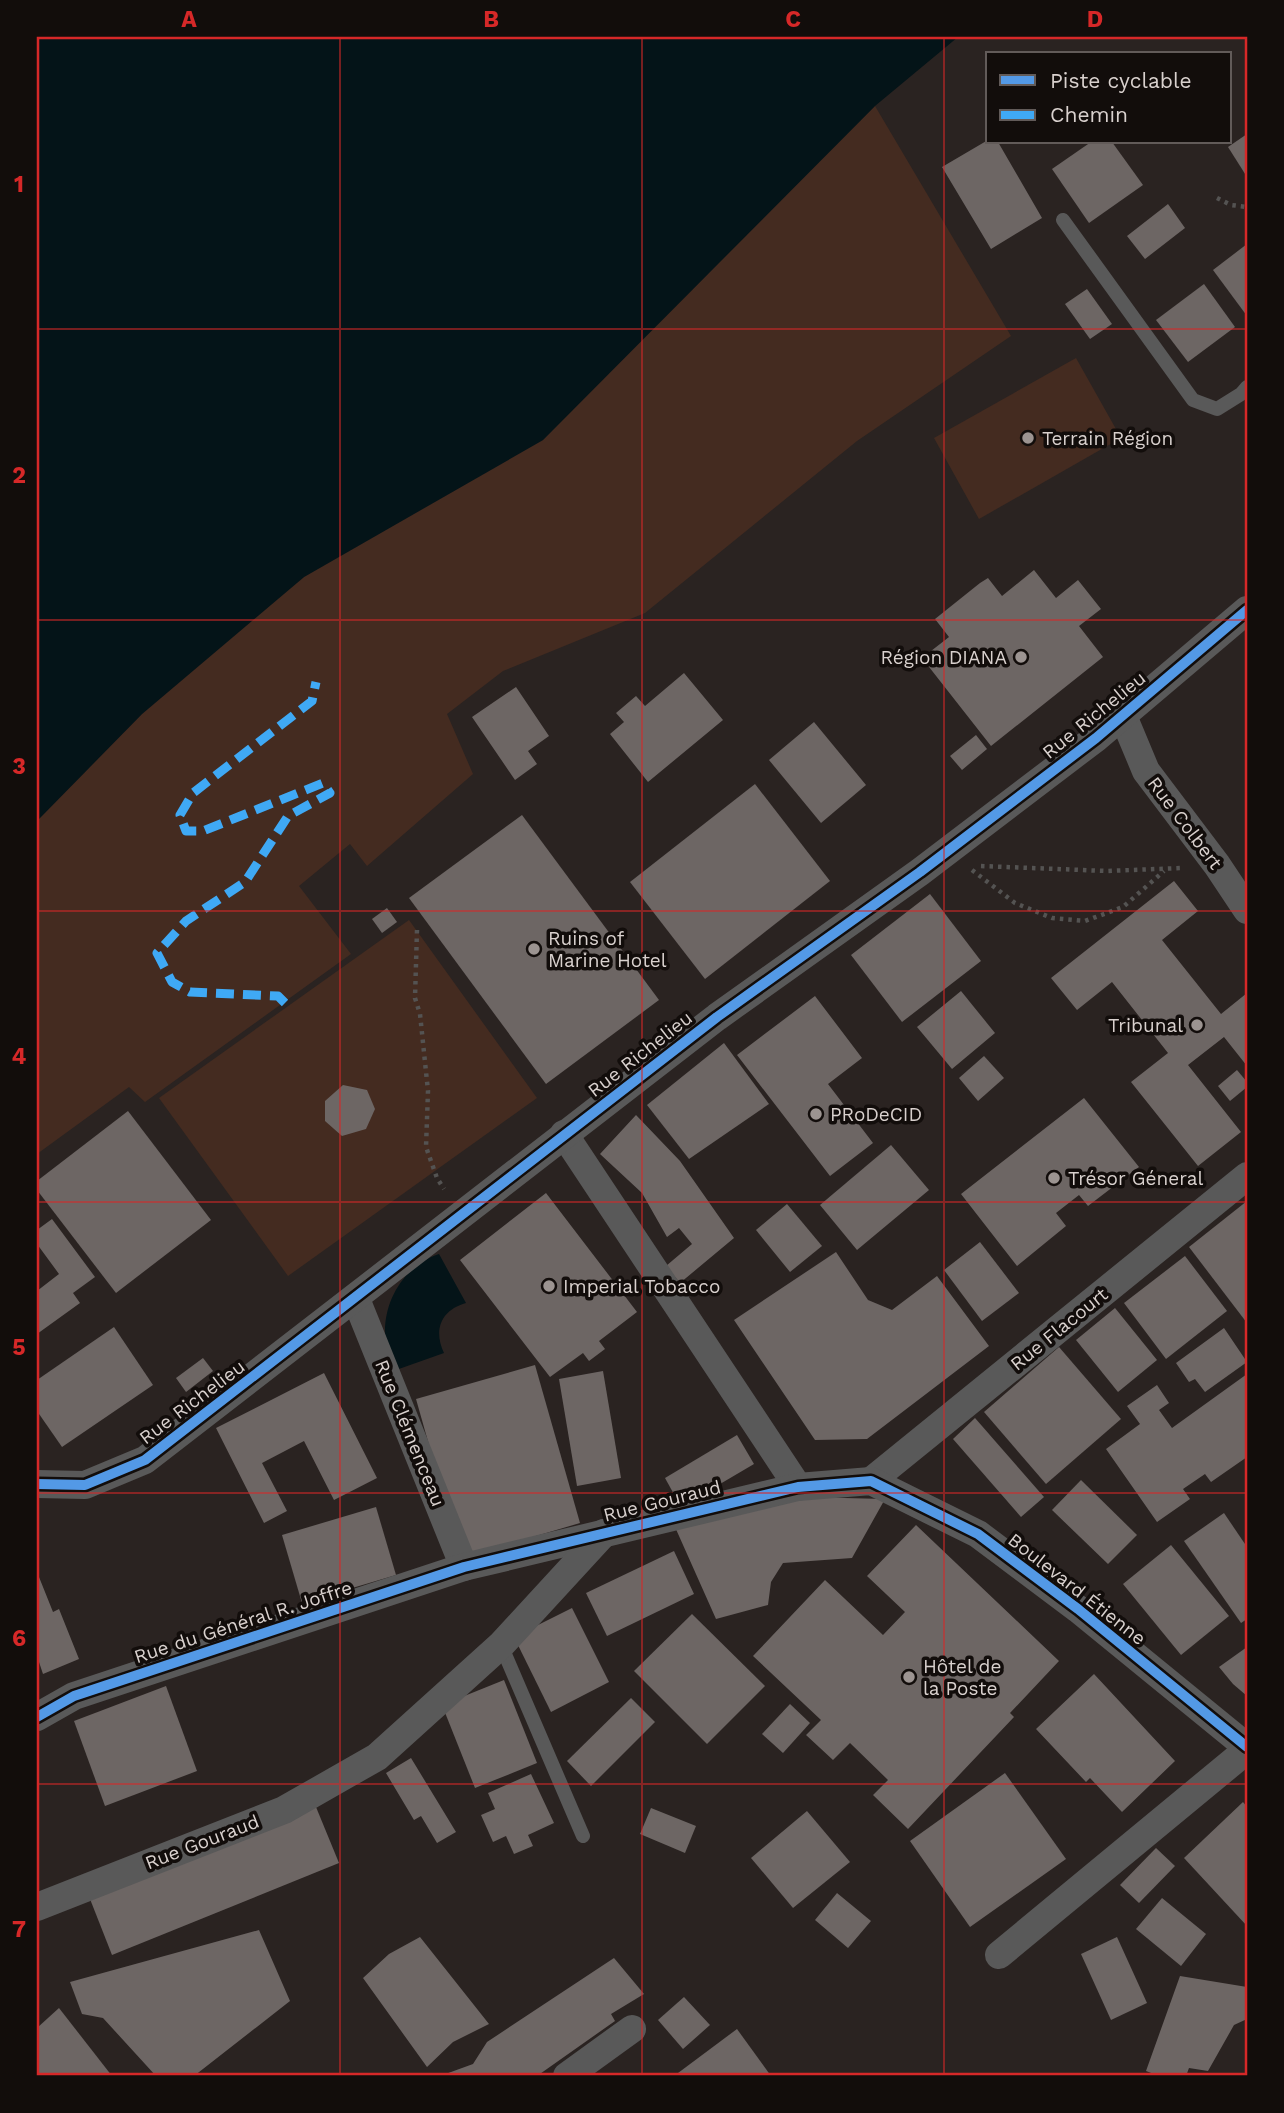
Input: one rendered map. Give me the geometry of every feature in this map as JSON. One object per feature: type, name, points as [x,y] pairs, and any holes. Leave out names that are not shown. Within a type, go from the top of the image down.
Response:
[{"type":"street","name":"Rue Richelieu","points":[[37,1484],[85,1485],[145,1460],[717,1017],[920,872],[1096,738],[1247,610]]},
{"type":"street","name":"Rue Colbert","points":[[1123,716],[1146,771],[1217,864],[1247,910]]},
{"type":"street","name":"Rue Colbert","points":[[1096,738],[1146,771]]},
{"type":"street","points":[[564,1134],[798,1487]]},
{"type":"street","name":"Rue Flacourt","points":[[871,1481],[1247,1176]]},
{"type":"street","name":"Rue Clémenceau","points":[[356,1299],[464,1567]]},
{"type":"street","name":"Rue Gouraud","points":[[464,1567],[798,1487],[871,1481]]},
{"type":"street","name":"Boulevard Étienne","points":[[871,1481],[978,1534],[1078,1609],[1247,1748]]},
{"type":"street","name":"Rue Gouraud","points":[[37,1907],[284,1810],[377,1757],[501,1645],[604,1533]]},
{"type":"street","name":"Rue du Général R. Joffre","points":[[37,1717],[74,1696],[464,1567]]},
{"type":"street","points":[[999,1955],[1247,1748]]},
{"type":"street","points":[[567,2076],[632,2029]]},
{"type":"lane","points":[[1063,220],[1193,400],[1217,409],[1247,387]]},
{"type":"lane","points":[[501,1645],[583,1836]]},
{"type":"path","points":[[1217,198],[1231,205],[1247,207]]},
{"type":"path","points":[[1155,870],[969,868],[1015,903],[1052,918],[1085,921],[1123,907],[1165,870]]},
{"type":"path","points":[[417,930],[415,998],[421,1014],[428,1091],[426,1147],[433,1167]]},
{"type":"shaded area","points":[[37,37],[958,37],[875,106],[543,440],[304,577],[142,714],[37,821]]},
{"type":"shaded area","points":[[875,106],[1011,336],[857,441],[645,613],[503,671],[447,714],[473,774],[367,866],[350,844],[299,886],[351,954],[145,1102],[129,1087],[37,1154],[37,821],[142,714],[304,577],[543,440]]},
{"type":"shaded area","name":"Terrain Région","points":[[1076,358],[1121,438],[979,519],[934,438]]},
{"type":"shaded area","points":[[409,920],[537,1098],[288,1276],[159,1098]]},
{"type":"shaded area","points":[[439,1254],[466,1303],[450,1311],[442,1322],[439,1336],[444,1353],[396,1370],[386,1344],[385,1330],[390,1302],[396,1289],[414,1268]]},
{"type":"building","points":[[1247,134],[1247,177],[1228,147]]},
{"type":"building","points":[[986,141],[986,144],[999,144],[1042,218],[991,249],[942,167]]},
{"type":"building","points":[[1088,144],[1113,144],[1143,185],[1089,223],[1052,169]]},
{"type":"building","points":[[1168,204],[1185,228],[1145,259],[1127,236]]},
{"type":"building","points":[[1247,244],[1247,316],[1213,270]]},
{"type":"building","points":[[1204,284],[1235,327],[1188,362],[1156,320]]},
{"type":"building","points":[[1087,289],[1112,324],[1090,339],[1065,304]]},
{"type":"building","points":[[1034,570],[1056,598],[1078,580],[1101,609],[1079,626],[1103,657],[991,746],[922,658],[949,637],[935,619],[980,583],[988,578],[1002,596]]},
{"type":"building","points":[[684,673],[723,720],[648,782],[610,734],[624,722],[616,713],[636,696],[645,706]]},
{"type":"building","points":[[516,687],[549,736],[528,751],[537,764],[515,780],[472,717]]},
{"type":"building","points":[[814,722],[866,785],[821,823],[769,760]]},
{"type":"building","points":[[976,735],[987,749],[962,770],[950,756]]},
{"type":"building","points":[[755,784],[830,881],[705,979],[630,882]]},
{"type":"building","name":"Ruins of Marine Hotel","points":[[522,815],[659,1000],[546,1084],[409,898]]},
{"type":"building","name":"Tribunal","points":[[1174,881],[1198,911],[1162,940],[1221,1014],[1247,993],[1247,1066],[1224,1037],[1188,1065],[1241,1132],[1198,1166],[1131,1082],[1168,1053],[1112,982],[1077,1010],[1051,978]]},
{"type":"building","points":[[930,894],[981,961],[902,1022],[851,955]]},
{"type":"building","points":[[387,908],[397,922],[382,933],[372,919]]},
{"type":"building","points":[[961,991],[995,1033],[952,1069],[917,1027]]},
{"type":"building","name":"PRoDeCID","points":[[815,996],[862,1058],[828,1084],[873,1143],[830,1176],[737,1055]]},
{"type":"building","points":[[724,1043],[769,1104],[689,1159],[647,1105]]},
{"type":"building","points":[[984,1056],[1004,1078],[978,1101],[959,1078]]},
{"type":"building","points":[[1237,1070],[1247,1082],[1247,1087],[1230,1101],[1218,1086]]},
{"type":"building","points":[[343,1085],[367,1090],[375,1109],[366,1129],[342,1136],[325,1121],[325,1101]]},
{"type":"building","name":"Trésor Géneral","points":[[1084,1098],[1139,1167],[1088,1206],[1079,1195],[1056,1213],[1066,1226],[1017,1266],[961,1194]]},
{"type":"building","points":[[128,1111],[211,1220],[116,1293],[37,1190],[37,1181]]},
{"type":"building","points":[[636,1115],[680,1161],[734,1238],[680,1283],[666,1266],[692,1244],[679,1228],[667,1237],[642,1193],[600,1154]]},
{"type":"building","points":[[891,1145],[929,1190],[857,1250],[820,1205]]},
{"type":"building","name":"Imperial Tobacco","points":[[546,1193],[637,1312],[599,1341],[605,1349],[589,1361],[583,1353],[550,1377],[460,1260]]},
{"type":"building","points":[[1247,1201],[1247,1323],[1189,1247]]},
{"type":"building","points":[[787,1204],[822,1246],[790,1272],[756,1230]]},
{"type":"building","points":[[52,1219],[95,1277],[73,1293],[80,1303],[37,1334],[37,1291],[59,1274],[37,1244],[37,1230]]},
{"type":"building","points":[[980,1242],[1019,1293],[982,1321],[944,1270]]},
{"type":"building","points":[[836,1252],[868,1300],[892,1310],[937,1276],[989,1346],[867,1439],[815,1440],[734,1320]]},
{"type":"building","points":[[1185,1256],[1227,1311],[1166,1359],[1124,1303]]},
{"type":"building","points":[[1115,1308],[1157,1360],[1118,1392],[1076,1340]]},
{"type":"building","points":[[114,1327],[153,1385],[62,1447],[37,1411],[37,1380]]},
{"type":"building","points":[[1224,1328],[1247,1362],[1205,1392],[1195,1379],[1189,1382],[1176,1363]]},
{"type":"building","points":[[1059,1347],[1121,1419],[1046,1484],[984,1412]]},
{"type":"building","points":[[203,1358],[213,1371],[186,1392],[176,1378]]},
{"type":"building","points":[[535,1365],[580,1523],[461,1558],[416,1399]]},
{"type":"building","points":[[603,1371],[621,1478],[577,1486],[559,1379]]},
{"type":"building","points":[[324,1373],[377,1478],[334,1500],[304,1441],[262,1463],[287,1511],[264,1523],[216,1428]]},
{"type":"building","points":[[1247,1374],[1247,1457],[1211,1482],[1205,1474],[1183,1489],[1190,1499],[1157,1522],[1106,1449],[1140,1424],[1127,1406],[1157,1385],[1169,1403],[1159,1410],[1172,1428]]},
{"type":"building","points":[[975,1418],[1044,1497],[1021,1517],[953,1439]]},
{"type":"building","points":[[737,1435],[754,1464],[681,1507],[665,1478]]},
{"type":"building","points":[[1081,1480],[1137,1535],[1108,1564],[1052,1510]]},
{"type":"building","points":[[804,1497],[885,1499],[852,1558],[783,1563],[771,1582],[768,1605],[716,1619],[675,1527]]},
{"type":"building","points":[[376,1507],[396,1575],[302,1603],[282,1535]]},
{"type":"building","points":[[1224,1513],[1247,1547],[1247,1619],[1241,1623],[1184,1541]]},
{"type":"building","name":"Hôtel de la Poste","points":[[916,1525],[1059,1661],[1010,1713],[1014,1717],[908,1829],[873,1795],[888,1780],[850,1743],[833,1760],[806,1735],[821,1720],[753,1656],[825,1580],[883,1635],[905,1612],[867,1576]]},
{"type":"building","points":[[1171,1545],[1229,1616],[1181,1655],[1123,1584]]},
{"type":"building","points":[[674,1551],[694,1594],[607,1636],[586,1593]]},
{"type":"building","points":[[37,1572],[53,1612],[59,1609],[79,1659],[43,1674],[39,1662],[37,1663]]},
{"type":"building","points":[[572,1608],[609,1682],[551,1712],[514,1637]]},
{"type":"building","points":[[692,1614],[765,1686],[707,1744],[634,1671]]},
{"type":"building","points":[[1247,1647],[1247,1696],[1219,1667]]},
{"type":"building","points":[[1094,1674],[1175,1761],[1122,1812],[1090,1778],[1086,1782],[1036,1729]]},
{"type":"building","points":[[504,1680],[537,1763],[475,1788],[442,1705]]},
{"type":"building","points":[[166,1686],[197,1771],[105,1806],[74,1721]]},
{"type":"building","points":[[631,1698],[655,1722],[591,1786],[567,1761]]},
{"type":"building","points":[[790,1704],[810,1723],[783,1753],[762,1734]]},
{"type":"building","points":[[411,1758],[456,1832],[437,1843],[421,1816],[414,1820],[386,1773]]},
{"type":"building","points":[[1005,1773],[1066,1859],[970,1927],[910,1841]]},
{"type":"building","points":[[531,1774],[554,1823],[528,1835],[533,1846],[514,1854],[506,1836],[493,1842],[481,1815],[495,1809],[488,1793]]},
{"type":"building","points":[[1243,1802],[1247,1807],[1247,1926],[1184,1858]]},
{"type":"building","points":[[316,1807],[339,1863],[112,1955],[90,1899]]},
{"type":"building","points":[[651,1808],[696,1826],[685,1853],[640,1834]]},
{"type":"building","points":[[807,1811],[850,1862],[793,1908],[751,1858]]},
{"type":"building","points":[[1156,1848],[1175,1866],[1139,1903],[1120,1885]]},
{"type":"building","points":[[837,1893],[871,1921],[848,1948],[815,1920]]},
{"type":"building","points":[[1162,1898],[1206,1934],[1181,1966],[1136,1929]]},
{"type":"building","points":[[259,1930],[290,2001],[194,2076],[156,2076],[103,2018],[82,2014],[70,1982]]},
{"type":"building","points":[[420,1937],[489,2024],[453,2042],[427,2067],[363,1978],[389,1954]]},
{"type":"building","points":[[1117,1937],[1147,2003],[1111,2020],[1081,1954]]},
{"type":"building","points":[[614,1958],[644,1994],[611,2014],[615,2021],[537,2076],[440,2076],[473,2064],[487,2042]]},
{"type":"building","points":[[1180,1976],[1247,1987],[1247,2019],[1234,2025],[1208,2071],[1189,2068],[1186,2076],[1159,2076],[1146,2071]]},
{"type":"building","points":[[684,1997],[710,2025],[683,2049],[658,2020]]},
{"type":"building","points":[[59,2008],[112,2076],[37,2076],[37,2028]]},
{"type":"building","points":[[737,2029],[771,2076],[674,2076]]},
{"type":"marked path","points":[[285,1003],[278,996],[190,992],[172,982],[157,953],[186,921],[245,882],[288,816],[330,793],[323,783],[203,831],[186,831],[180,815],[193,793],[312,701],[316,682]]},
{"type":"cycle path","points":[[37,1484],[85,1485],[145,1460],[717,1017],[920,872],[1096,738],[1247,610]]},
{"type":"cycle path","points":[[37,1717],[74,1696],[464,1567],[798,1487],[871,1481],[978,1534],[1078,1609],[1247,1747]]},
{"type":"place","name":"Terrain Région","points":[[1028,438]]},
{"type":"place","name":"Région DIANA","points":[[1021,657]]},
{"type":"place","name":"Ruins of Marine Hotel","points":[[534,949]]},
{"type":"place","name":"Tribunal","points":[[1197,1025]]},
{"type":"place","name":"PRoDeCID","points":[[816,1114]]},
{"type":"place","name":"Trésor Géneral","points":[[1054,1178]]},
{"type":"place","name":"Imperial Tobacco","points":[[549,1286]]},
{"type":"place","name":"Hôtel de la Poste","points":[[909,1677]]}]
